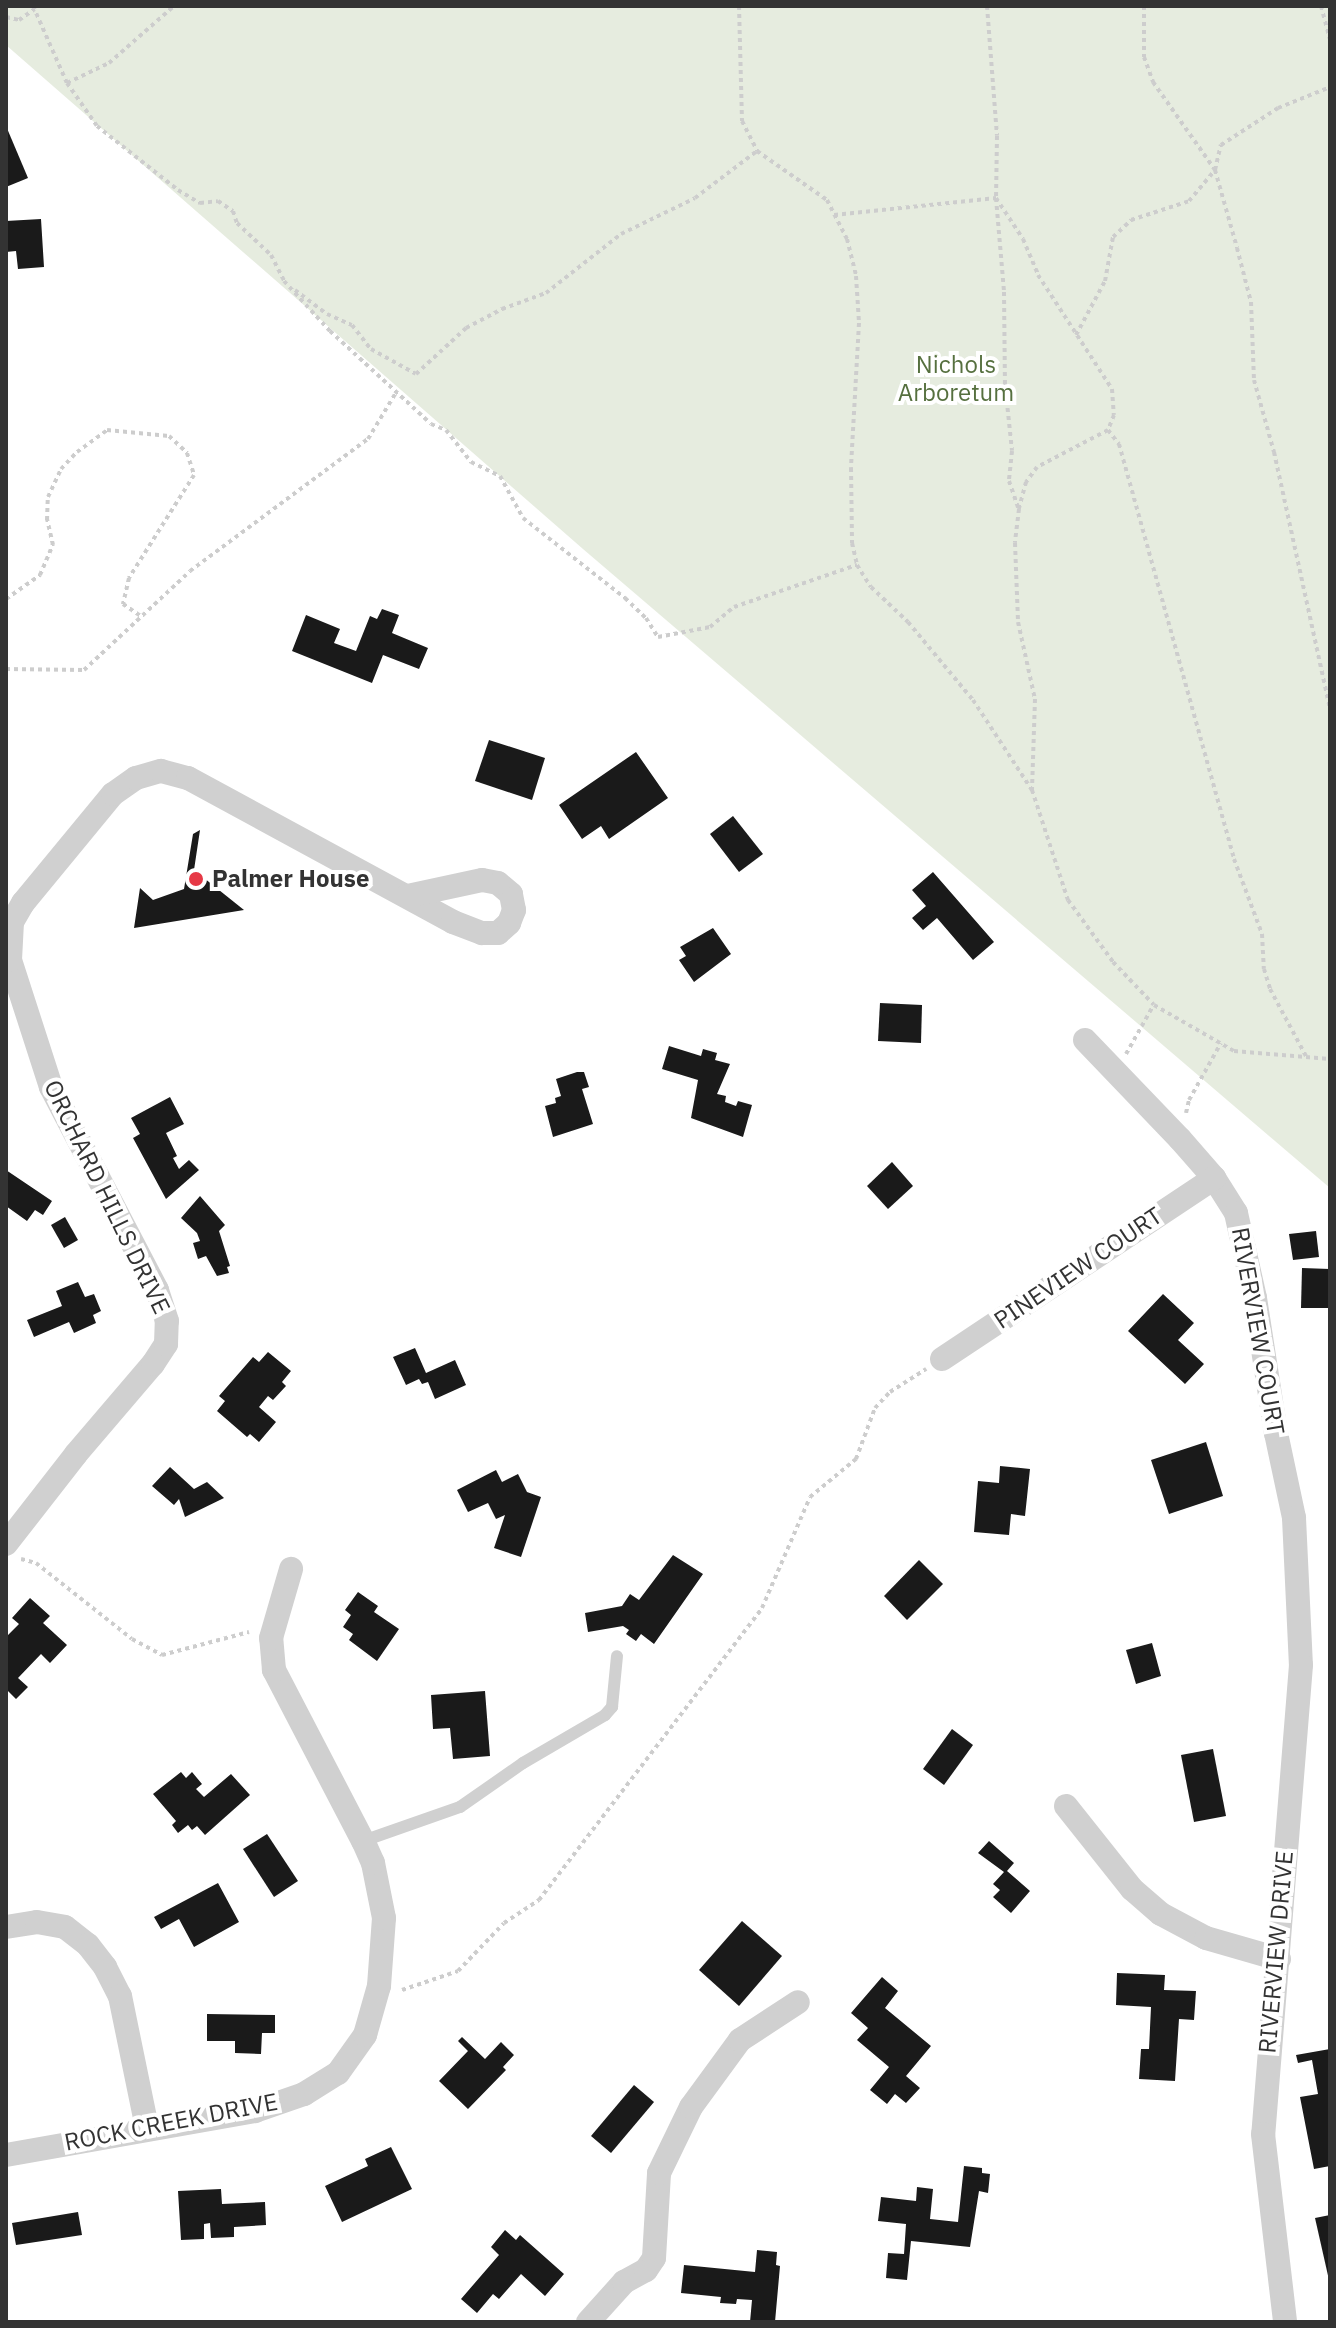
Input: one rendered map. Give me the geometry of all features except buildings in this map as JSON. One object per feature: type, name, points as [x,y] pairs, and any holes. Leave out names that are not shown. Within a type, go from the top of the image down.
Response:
[{"type":"street","name":"ORCHARD HILLS DRIVE","points":[[6,1544],[76,1454],[153,1364],[166,1344],[167,1321],[157,1290],[51,1087],[10,960],[12,922],[23,903],[113,794],[136,778],[161,771],[188,778],[289,836],[408,896]]},
{"type":"street","name":"RIVERVIEW COURT","points":[[1085,1040],[1180,1139],[1214,1178],[1236,1213],[1294,1518],[1298,1581]]},
{"type":"street","name":"PINEVIEW COURT","points":[[942,1359],[1214,1178]]},
{"type":"street","points":[[271,1638],[291,1569]]},
{"type":"street","name":"RIVERVIEW DRIVE","points":[[1285,2322],[1263,2134],[1267,2048],[1279,1959],[1287,1809],[1301,1665],[1298,1581]]},
{"type":"street","name":"ROCK CREEK DRIVE","points":[[6,2155],[255,2111],[304,2094],[338,2073],[365,2035],[376,1996],[384,1918],[373,1863],[345,1800],[291,1708],[274,1670],[271,1638]]},
{"type":"street","points":[[1066,1806],[1132,1889],[1161,1914],[1206,1938],[1279,1959]]},
{"type":"street","points":[[6,1927],[37,1922],[65,1927],[88,1945],[105,1967],[120,1996],[147,2128]]},
{"type":"street","points":[[588,2322],[624,2282],[646,2270],[654,2258],[659,2173],[691,2107],[740,2040],[798,2002]]},
{"type":"lane","points":[[363,1841],[460,1807],[523,1763],[605,1715],[612,1707],[617,1656]]},
{"type":"path","points":[[67,83],[109,63],[174,6]]},
{"type":"path","points":[[739,6],[742,121],[757,151],[827,200],[847,239],[857,292],[859,323],[851,468],[852,543],[857,565],[871,587],[908,622],[973,700],[1032,790],[1068,900],[1113,962],[1154,1005],[1234,1051],[1330,1059]]},
{"type":"path","points":[[987,6],[997,136],[996,198],[1004,292],[1005,384],[1012,451],[1009,481],[1019,509]]},
{"type":"path","points":[[1144,6],[1144,57],[1153,82],[1215,170],[1251,302],[1254,380],[1274,452],[1330,708]]},
{"type":"path","points":[[1321,6],[1330,40]]},
{"type":"path","points":[[6,17],[19,20],[34,8],[67,83],[97,126],[138,161],[200,203],[218,201],[233,211],[237,223],[271,255],[284,281],[330,331],[431,424],[446,430],[471,462],[500,476],[523,518],[625,598],[646,618],[658,637],[710,627],[734,607],[857,565]]},
{"type":"path","points":[[1076,335],[1105,281],[1113,237],[1131,220],[1189,201],[1215,170],[1221,145],[1278,108],[1330,87]]},
{"type":"path","points":[[284,281],[327,314],[352,325],[371,349],[416,374],[466,328],[502,309],[546,293],[621,234],[695,198],[757,151]]},
{"type":"path","points":[[834,215],[996,198]]},
{"type":"path","points":[[996,198],[1076,335],[1112,389],[1114,415],[1108,430],[1037,467],[1026,482],[1019,509],[1015,543],[1018,622],[1035,699],[1032,790]]},
{"type":"path","points":[[6,669],[84,670],[190,571],[368,439],[397,391]]},
{"type":"path","points":[[6,599],[40,575],[53,545],[47,520],[48,497],[61,469],[77,452],[107,430],[169,436],[187,453],[194,475],[129,578],[123,604],[141,616]]},
{"type":"path","points":[[1108,430],[1119,444],[1234,859],[1262,934],[1264,969],[1270,989],[1306,1056]]},
{"type":"path","points":[[1115,1074],[1154,1005]]},
{"type":"path","points":[[1180,1139],[1189,1100],[1221,1043]]},
{"type":"path","points":[[376,1996],[458,1971],[504,1923],[539,1900],[762,1608],[810,1497],[856,1459],[875,1408],[890,1392],[942,1359]]},
{"type":"path","points":[[6,1555],[36,1563],[132,1639],[162,1655],[245,1631],[271,1638]]},
{"type":"green space","name":"Nichols Arboretum","points":[[6,6],[1330,6],[1330,1188],[583,549],[6,45]]},
{"type":"place","name":"Palmer House","points":[[196,879]]}]
